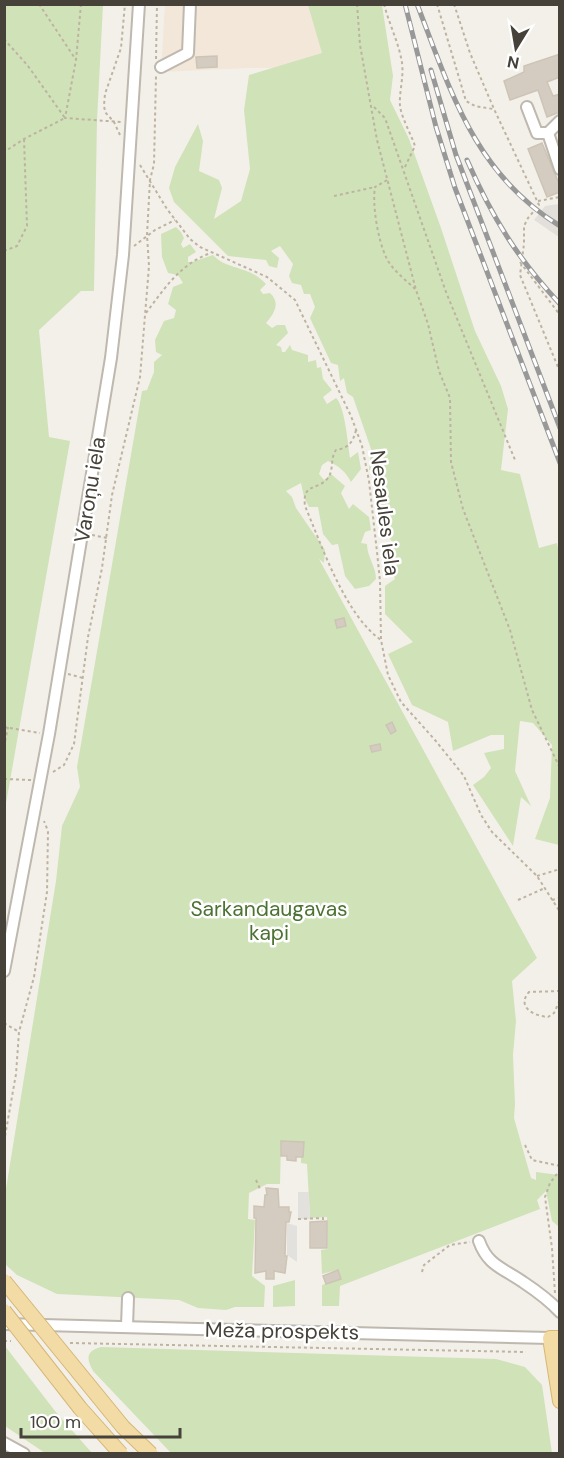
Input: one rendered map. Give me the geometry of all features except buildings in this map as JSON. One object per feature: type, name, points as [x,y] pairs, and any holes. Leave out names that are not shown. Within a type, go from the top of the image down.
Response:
[{"type":"main road","points":[[4,1281],[123,1427],[151,1454]]},
{"type":"main road","points":[[4,1311],[80,1408],[122,1454]]},
{"type":"main road","points":[[555,1338],[560,1401]]},
{"type":"street","name":"Varoņu iela","points":[[4,971],[49,734],[111,358],[123,255],[139,4]]},
{"type":"street","points":[[158,65],[188,53],[190,4]]},
{"type":"street","points":[[527,107],[537,133],[548,132],[558,119]]},
{"type":"street","points":[[548,132],[559,167]]},
{"type":"street","points":[[479,1241],[483,1253],[494,1264],[524,1282],[557,1310]]},
{"type":"street","points":[[128,1298],[128,1326]]},
{"type":"street","name":"Meža prospekts","points":[[4,1324],[555,1338]]},
{"type":"street","points":[[4,1443],[24,1454]]},
{"type":"path","points":[[39,4],[76,60]]},
{"type":"path","points":[[65,118],[76,60],[81,4]]},
{"type":"path","name":"Nesaules iela","points":[[125,4],[121,48],[105,94],[105,112],[114,122],[130,155],[140,164],[175,220],[190,239],[211,253],[267,277],[295,300],[356,428],[369,480],[380,580],[381,640],[388,675],[401,702],[464,776],[481,815],[492,832],[537,876],[560,912]]},
{"type":"path","points":[[4,779],[40,780],[64,765],[74,744],[88,637],[107,538],[112,495],[140,377],[149,266],[147,235],[150,180],[154,164],[158,4]]},
{"type":"path","points":[[357,4],[360,45],[387,180],[439,371],[450,398],[451,462],[464,509],[510,630],[532,710],[560,768]]},
{"type":"path","points":[[384,4],[402,66],[400,108],[416,146],[404,169]]},
{"type":"path","points":[[437,4],[466,101],[475,106],[494,109]]},
{"type":"path","points":[[454,4],[470,53],[538,201],[538,208],[524,225],[520,275],[560,372]]},
{"type":"path","points":[[4,39],[28,66],[65,118]]},
{"type":"path","points":[[372,106],[385,118],[446,292],[515,460]]},
{"type":"path","points":[[4,152],[65,118],[132,122]]},
{"type":"path","points":[[4,251],[17,246],[27,226],[24,139]]},
{"type":"path","points":[[334,196],[375,187],[387,180]]},
{"type":"path","points":[[375,187],[373,198],[381,241],[387,259],[416,290]]},
{"type":"path","points":[[538,201],[560,197]]},
{"type":"path","points":[[123,255],[147,235],[175,220]]},
{"type":"path","points":[[146,313],[180,272],[198,257],[211,253]]},
{"type":"path","points":[[520,262],[560,315]]},
{"type":"path","points":[[356,428],[353,441],[345,448],[336,450],[333,455],[326,480],[307,491],[304,498],[305,506],[334,574],[360,622],[371,634],[381,640]]},
{"type":"path","points":[[83,533],[107,538]]},
{"type":"path","points":[[59,673],[84,678]]},
{"type":"path","points":[[4,747],[6,727],[49,734]]},
{"type":"path","points":[[4,1143],[16,1074],[19,1032],[34,977],[47,892],[48,831],[43,820],[34,814]]},
{"type":"path","points":[[537,876],[560,869]]},
{"type":"path","points":[[518,900],[545,888]]},
{"type":"path","points":[[552,900],[560,898]]},
{"type":"path","points":[[560,991],[529,992],[524,997],[524,1004],[527,1010],[537,1016],[548,1017],[554,1012],[560,1000]]},
{"type":"path","points":[[4,1023],[19,1032]]},
{"type":"path","points":[[525,1144],[532,1160],[560,1168],[550,1183],[545,1197],[557,1310]]},
{"type":"path","points":[[256,1180],[260,1188]]},
{"type":"path","points":[[298,1219],[323,1218],[323,1222]]},
{"type":"path","points":[[422,1272],[424,1265],[450,1245],[479,1241]]},
{"type":"path","points":[[4,1341],[18,1341]]},
{"type":"path","points":[[68,1343],[526,1352]]},
{"type":"shaded area","points":[[165,5],[352,5],[359,67],[248,68],[161,72]]},
{"type":"shaded area","points":[[560,204],[559,237],[534,220],[545,206]]},
{"type":"shaded area","points":[[298,1192],[309,1192],[310,1219],[298,1219]]},
{"type":"shaded area","points":[[287,1223],[297,1226],[297,1262],[287,1255]]},
{"type":"green space","points":[[5,4],[103,5],[97,121],[94,291],[81,291],[39,330],[49,437],[70,441],[5,809]]},
{"type":"green space","points":[[308,5],[382,5],[393,76],[390,100],[409,139],[475,331],[501,386],[508,409],[501,470],[520,474],[539,548],[557,543],[560,559],[559,845],[535,839],[550,798],[552,745],[533,723],[520,721],[515,771],[531,806],[521,797],[513,846],[473,785],[491,768],[484,753],[504,749],[504,735],[491,735],[453,751],[448,722],[412,705],[388,654],[413,642],[385,614],[385,586],[395,579],[390,566],[392,542],[381,521],[387,512],[378,507],[376,486],[378,471],[369,470],[371,449],[353,397],[347,393],[344,378],[340,381],[338,365],[331,363],[310,318],[315,307],[310,294],[304,294],[301,285],[292,283],[289,276],[293,264],[280,246],[271,251],[279,258],[277,268],[269,266],[266,260],[228,256],[174,202],[169,188],[175,167],[198,124],[203,141],[199,171],[219,180],[222,188],[214,219],[241,201],[250,169],[244,110],[249,75],[322,53]]},
{"type":"green space","name":"Sarkandaugavas kapi","points":[[176,227],[184,238],[181,244],[183,248],[190,244],[196,252],[188,257],[188,262],[213,255],[225,264],[253,274],[266,284],[260,290],[263,294],[270,293],[276,305],[266,323],[272,328],[285,325],[288,333],[276,345],[281,347],[282,352],[285,352],[290,345],[292,350],[308,355],[308,362],[316,360],[317,368],[321,367],[323,379],[332,390],[323,397],[327,404],[336,398],[339,402],[344,417],[350,458],[358,452],[361,469],[351,482],[342,470],[328,461],[322,465],[319,474],[324,480],[331,474],[345,486],[341,493],[349,509],[353,504],[369,517],[371,530],[365,532],[361,543],[367,544],[376,574],[376,579],[369,586],[355,589],[345,576],[338,544],[332,545],[323,534],[318,507],[309,507],[301,483],[286,491],[325,550],[324,563],[319,559],[537,958],[512,981],[516,1021],[513,1055],[514,1118],[531,1178],[536,1180],[536,1172],[559,1175],[559,1227],[552,1221],[546,1191],[537,1200],[540,1209],[340,1286],[339,1306],[322,1306],[322,1285],[341,1278],[337,1270],[322,1274],[321,1250],[328,1249],[327,1217],[310,1218],[307,1164],[301,1163],[304,1142],[281,1141],[280,1184],[267,1184],[249,1193],[248,1219],[255,1220],[252,1276],[265,1286],[264,1307],[235,1307],[226,1310],[198,1308],[179,1300],[57,1294],[17,1275],[5,1264],[5,1195],[56,881],[62,826],[80,787],[77,767],[142,391],[147,390],[154,372],[154,362],[162,355],[156,352],[155,340],[164,321],[174,318],[176,310],[168,304],[173,287],[183,283],[178,275],[168,273],[162,257],[161,234]]},
{"type":"green space","points":[[295,1280],[295,1306],[273,1307],[273,1286]]},
{"type":"green space","points":[[5,1346],[55,1411],[92,1453],[45,1453],[5,1426]]},
{"type":"green space","points":[[101,1347],[496,1359],[525,1367],[542,1385],[552,1453],[171,1453],[93,1371],[88,1359],[90,1353]]},
{"type":"railway","points":[[405,4],[436,127],[455,188],[560,463]]},
{"type":"railway","points":[[417,4],[455,99],[486,156],[507,182],[531,205],[560,226]]},
{"type":"railway","points":[[431,70],[456,155],[560,428]]},
{"type":"railway","points":[[467,160],[486,200],[507,236],[531,270],[560,304]]}]
